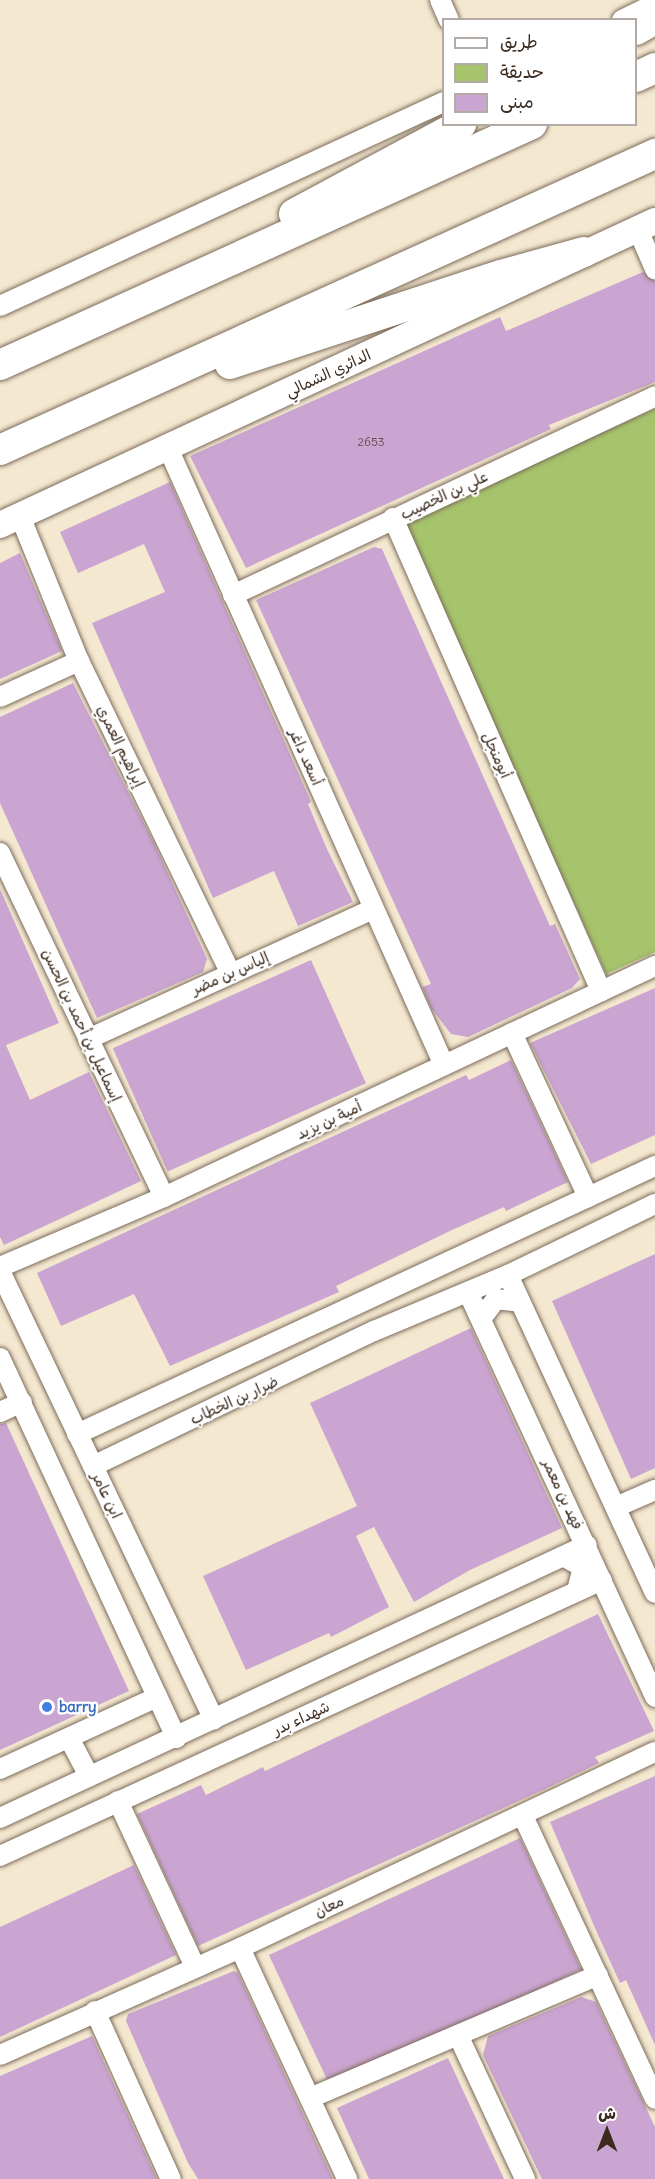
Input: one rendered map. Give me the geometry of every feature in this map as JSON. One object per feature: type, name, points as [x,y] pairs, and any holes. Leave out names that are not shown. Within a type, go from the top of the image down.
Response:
[{"type":"highway","points":[[637,29],[655,19]]},
{"type":"highway","points":[[637,77],[655,68]]},
{"type":"highway","points":[[154,298],[303,209],[457,126]]},
{"type":"highway","points":[[0,366],[154,298],[528,126]]},
{"type":"highway","points":[[0,450],[655,154]]},
{"type":"highway","points":[[71,417],[501,275],[584,252]]},
{"type":"main road","name":"الدائري الشمالي","points":[[10,521],[584,252],[646,226]]},
{"type":"street","points":[[440,0],[448,18]]},
{"type":"street","points":[[626,18],[655,4]]},
{"type":"street","points":[[0,306],[442,103]]},
{"type":"street","points":[[646,226],[655,269]]},
{"type":"street","name":"علي بن الخصيب","points":[[233,595],[655,396]]},
{"type":"street","name":"أسعد داغر","points":[[168,448],[444,1065]]},
{"type":"street","name":"أبومنجل","points":[[393,518],[601,991]]},
{"type":"street","name":"إبراهيم العمري","points":[[10,521],[230,972]]},
{"type":"street","points":[[0,697],[80,661]]},
{"type":"street","name":"إسماعيل بن أحمد بن الحسن","points":[[0,853],[164,1197]]},
{"type":"street","name":"إلياس بن مضر","points":[[88,1039],[230,972],[373,909]]},
{"type":"street","name":"أمية بن يزيد","points":[[0,1269],[164,1197],[655,966]]},
{"type":"street","points":[[512,1033],[588,1197]]},
{"type":"street","name":"ضرار بن الخطاب","points":[[76,1434],[653,1168]]},
{"type":"street","name":"ضرار بن الخطاب","points":[[427,1273],[405,1288],[406,1305],[418,1308],[468,1292],[655,1204]]},
{"type":"street","name":"ابن عامر","points":[[0,1269],[76,1434],[214,1720]]},
{"type":"street","points":[[508,1275],[655,1593]]},
{"type":"street","name":"فهد بن معمر","points":[[468,1292],[587,1545],[655,1697]]},
{"type":"street","points":[[481,1319],[496,1299],[520,1302]]},
{"type":"street","name":"ضرار بن الخطاب","points":[[93,1466],[374,1330],[444,1300]]},
{"type":"street","name":"ضرار بن الخطاب","points":[[350,1308],[375,1304],[387,1312],[374,1330]]},
{"type":"street","points":[[0,1358],[176,1738]]},
{"type":"street","points":[[0,1412],[22,1402]]},
{"type":"street","points":[[616,1507],[655,1490]]},
{"type":"street","points":[[1,1815],[176,1738],[587,1545]]},
{"type":"street","points":[[563,1556],[583,1567],[578,1591]]},
{"type":"street","name":"شهداء بدر","points":[[0,1856],[602,1580]]},
{"type":"street","points":[[0,1769],[157,1697]]},
{"type":"street","points":[[69,1738],[89,1776]]},
{"type":"street","name":"معان","points":[[0,2055],[240,1948],[655,1752]]},
{"type":"street","points":[[118,1801],[195,1967]]},
{"type":"street","points":[[523,1816],[655,2099]]},
{"type":"street","points":[[240,1948],[347,2179]]},
{"type":"street","points":[[310,2098],[598,1975]]},
{"type":"street","points":[[95,2011],[171,2179]]},
{"type":"street","points":[[458,2035],[525,2179]]},
{"type":"green space","points":[[655,409],[655,952],[606,974],[402,521]]},
{"type":"building","points":[[643,272],[655,281],[655,382],[549,425],[551,429],[246,568],[190,456],[500,317],[506,331]]},
{"type":"building","points":[[170,482],[311,802],[308,804],[327,849],[353,902],[298,926],[274,871],[213,898],[92,623],[165,592],[144,544],[78,573],[60,532]]},
{"type":"building","points":[[374,547],[382,549],[550,926],[555,924],[580,979],[572,988],[468,1037],[451,1034],[431,1008],[422,987],[431,984],[256,600]]},
{"type":"building","points":[[20,553],[62,651],[0,679],[0,563]]},
{"type":"building","points":[[73,683],[155,845],[207,959],[203,972],[97,1018],[0,803],[0,717]]},
{"type":"building","points":[[0,889],[59,1023],[6,1045],[30,1100],[89,1072],[141,1181],[4,1245],[0,1237]]},
{"type":"building","points":[[311,960],[366,1083],[168,1172],[113,1048]]},
{"type":"building","points":[[655,988],[655,1135],[591,1164],[530,1043]]},
{"type":"building","points":[[511,1060],[568,1182],[506,1211],[504,1207],[452,1230],[336,1286],[339,1292],[170,1366],[134,1294],[61,1326],[37,1273],[466,1075],[469,1080]]},
{"type":"building","points":[[655,1254],[655,1468],[631,1479],[552,1301]]},
{"type":"building","points":[[471,1328],[562,1528],[470,1570],[414,1602],[374,1527],[356,1536],[389,1607],[331,1637],[329,1633],[246,1670],[203,1576],[357,1506],[310,1403]]},
{"type":"building","points":[[6,1423],[129,1691],[0,1750],[0,1424]]},
{"type":"building","points":[[598,1614],[654,1731],[595,1757],[599,1763],[543,1790],[198,1946],[137,1814],[201,1785],[206,1795],[263,1767],[265,1771]]},
{"type":"building","points":[[655,1776],[655,2045],[626,1980],[620,1983],[550,1822]]},
{"type":"building","points":[[520,1838],[581,1969],[330,2086],[269,1955]]},
{"type":"building","points":[[134,1865],[176,1955],[0,2037],[0,1927]]},
{"type":"building","points":[[234,1971],[238,1973],[333,2179],[198,2179],[188,2163],[126,2021],[128,2014]]},
{"type":"building","points":[[581,1997],[596,2002],[655,2127],[655,2179],[542,2179],[483,2055],[488,2036]]},
{"type":"building","points":[[92,2036],[157,2179],[0,2179],[0,2076]]},
{"type":"building","points":[[448,2058],[504,2179],[369,2179],[337,2108]]},
{"type":"place","name":"barry","points":[[47,1707]]}]
